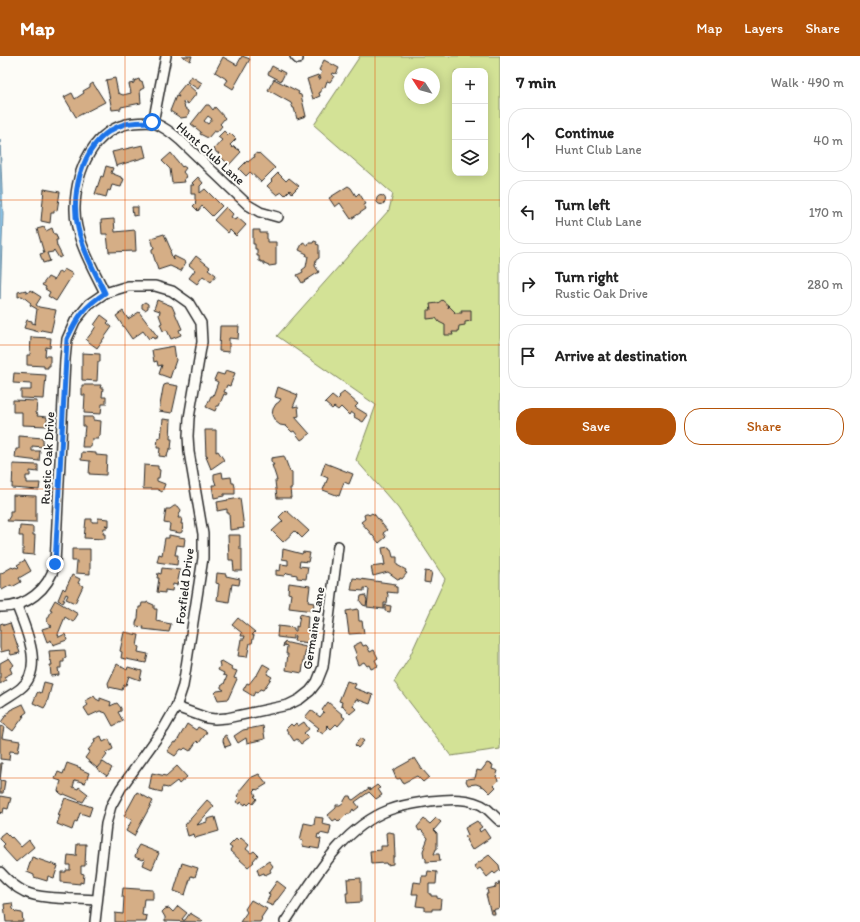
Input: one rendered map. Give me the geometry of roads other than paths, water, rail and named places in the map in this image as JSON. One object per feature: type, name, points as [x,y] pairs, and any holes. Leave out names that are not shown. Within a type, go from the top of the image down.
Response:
[{"type":"street","points":[[105,293],[82,246],[77,227],[75,207],[78,185],[84,162],[95,145],[109,132],[125,124],[152,122],[166,56]]},
{"type":"street","name":"Hunt Club Lane","points":[[152,122],[168,130],[180,140],[248,205],[260,212],[278,217]]},
{"type":"street","name":"Foxfield Drive","points":[[95,922],[96,900],[106,824],[111,806],[121,788],[164,728],[176,707],[183,686],[203,558],[203,534],[188,452],[189,418],[202,342],[201,323],[189,303],[172,291],[155,286],[128,286],[105,293]]},
{"type":"street","name":"Rustic Oak Drive","points":[[0,607],[17,606],[39,593],[52,574],[55,564],[67,339],[75,321],[89,304],[105,293]]},
{"type":"street","name":"Germaine Lane","points":[[176,707],[207,718],[227,718],[288,705],[300,699],[310,691],[317,682],[323,667],[338,546]]},
{"type":"street","points":[[0,702],[22,687],[32,670],[33,659],[31,644],[17,606]]},
{"type":"street","points":[[286,922],[330,855],[352,834],[369,821],[388,811],[414,804],[448,799],[468,801],[485,807],[500,821]]},
{"type":"street","points":[[0,872],[10,883],[24,892],[37,896],[96,900]]},
{"type":"water","points":[[0,140],[3,214],[0,299]]}]
